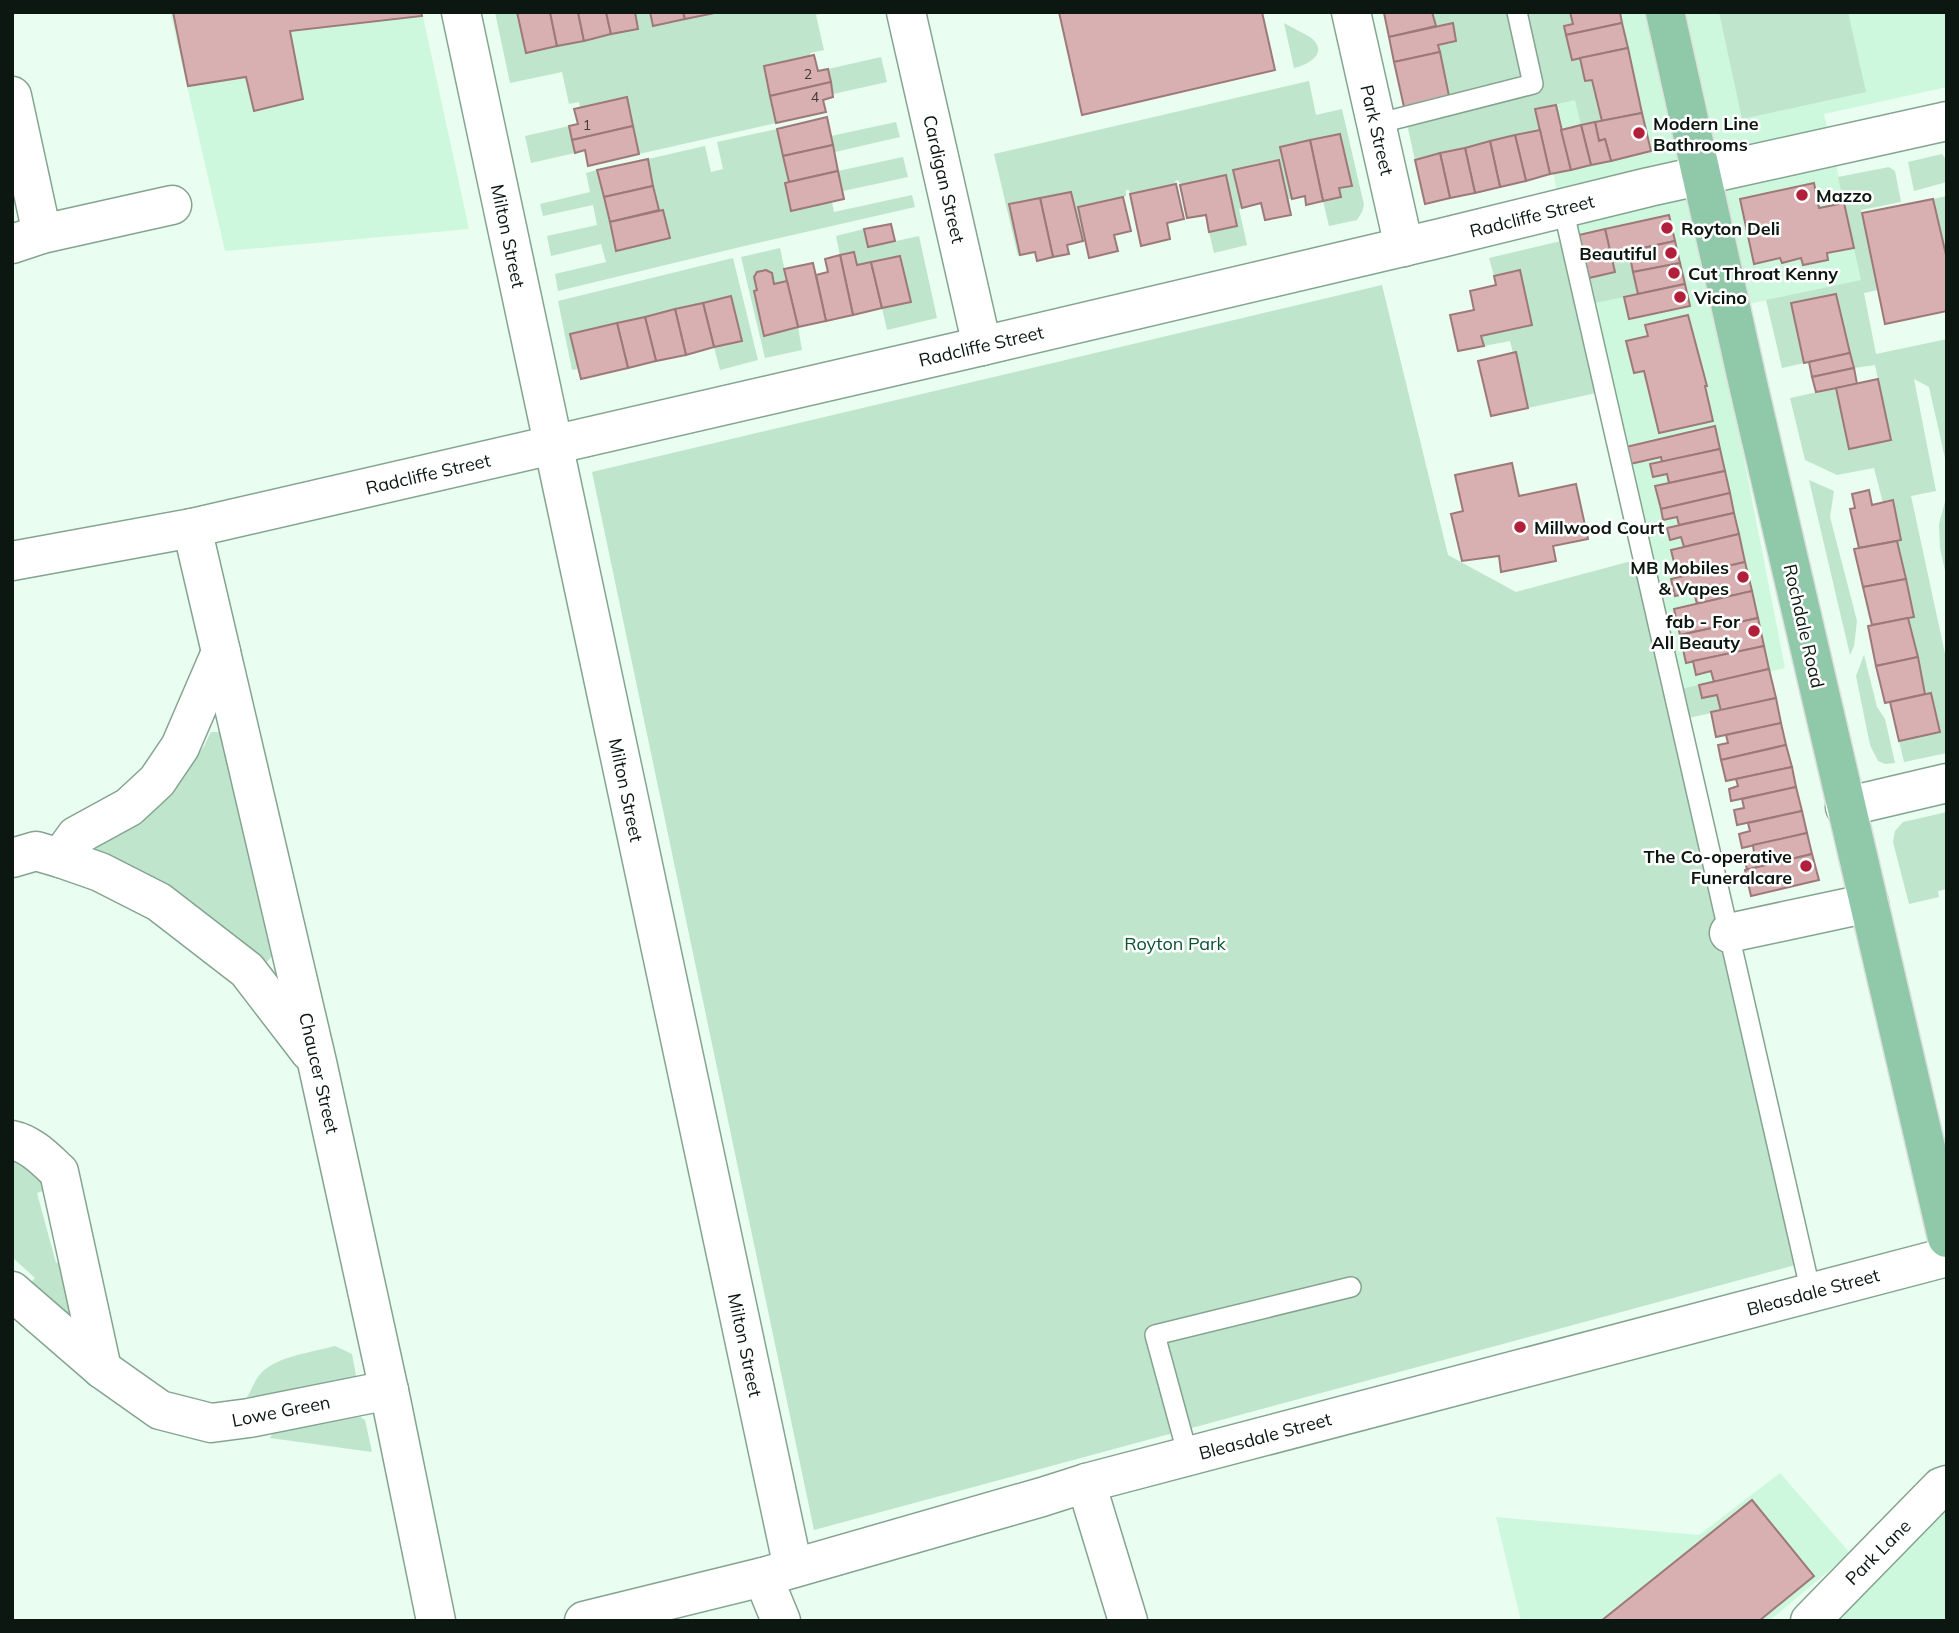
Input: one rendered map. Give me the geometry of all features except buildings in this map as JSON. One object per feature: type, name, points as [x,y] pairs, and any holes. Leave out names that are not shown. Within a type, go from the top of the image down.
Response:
[{"type":"main road","name":"Rochdale Road","points":[[1665,12],[1845,807],[1947,1238]]},
{"type":"street","name":"Milton Street","points":[[461,12],[553,445],[778,1573],[781,1621]]},
{"type":"street","name":"Cardigan Street","points":[[906,12],[982,346]]},
{"type":"street","name":"Park Street","points":[[1351,12],[1404,247]]},
{"type":"street","points":[[12,96],[27,239],[172,205]]},
{"type":"street","name":"Radcliffe Street","points":[[12,561],[192,528],[982,346],[1701,175],[1947,121]]},
{"type":"street","name":"Chaucer Street","points":[[192,528],[317,1062],[389,1390],[436,1621]]},
{"type":"street","points":[[60,859],[75,836],[130,807],[157,781],[180,747],[220,652]]},
{"type":"street","points":[[1845,807],[1947,783]]},
{"type":"street","points":[[12,858],[36,851],[100,872],[159,902],[247,970],[317,1062]]},
{"type":"street","points":[[1729,933],[1868,903]]},
{"type":"street","points":[[12,1140],[19,1141],[40,1154],[59,1172],[102,1369]]},
{"type":"street","name":"Bleasdale Street","points":[[584,1621],[778,1573],[1086,1483],[1947,1257]]},
{"type":"street","name":"Lowe Green","points":[[12,1291],[102,1369],[160,1410],[211,1423],[389,1390]]},
{"type":"street","points":[[1086,1483],[1128,1621]]},
{"type":"street","name":"Park Lane","points":[[1810,1621],[1941,1487],[1947,1485]]},
{"type":"lane","points":[[1376,124],[1533,84],[1517,12]]},
{"type":"lane","points":[[1563,208],[1811,1293]]},
{"type":"lane","points":[[1188,1456],[1154,1335],[1351,1287]]},
{"type":"shaded area","points":[[170,12],[422,12],[469,229],[225,251]]},
{"type":"shaded area","points":[[1521,12],[1947,12],[1947,87],[1824,114],[1863,280],[1715,311],[1785,668],[1668,695],[1587,341]]},
{"type":"shaded area","points":[[1780,1473],[1850,1553],[1769,1621],[1521,1621],[1496,1517],[1699,1535]]},
{"type":"shaded area","points":[[1947,1510],[1947,1621],[1827,1621]]},
{"type":"green space","points":[[495,12],[517,12],[526,53],[638,29],[635,12],[650,12],[654,26],[715,12],[826,12],[816,15],[824,50],[810,53],[810,57],[764,67],[776,123],[639,154],[627,97],[580,108],[579,102],[569,104],[562,72],[510,83]]},
{"type":"green space","points":[[1432,12],[1510,12],[1525,78],[1449,96],[1438,45],[1456,41],[1453,23],[1436,26]]},
{"type":"green space","points":[[1525,12],[1570,12],[1573,24],[1564,27],[1571,59],[1580,58],[1585,81],[1592,80],[1602,121],[1581,125],[1575,100],[1535,109],[1540,130],[1415,160],[1407,124],[1543,90]]},
{"type":"green space","points":[[1719,12],[1848,12],[1866,92],[1742,119]]},
{"type":"green space","points":[[1284,23],[1316,43],[1318,53],[1311,61],[1294,68]]},
{"type":"green space","points":[[881,57],[887,82],[833,94],[828,69]]},
{"type":"green space","points":[[1309,81],[1316,115],[1342,109],[1364,205],[1357,220],[1329,226],[1323,201],[1341,197],[1339,188],[1352,185],[1340,134],[1281,147],[1292,199],[1288,199],[1279,160],[1234,170],[1247,245],[1214,253],[1209,232],[1237,226],[1226,176],[1181,185],[1178,180],[1175,181],[1176,184],[1130,194],[1129,190],[1126,190],[1126,196],[1079,207],[1086,241],[1083,241],[1070,192],[1009,204],[1020,255],[1018,256],[994,154]]},
{"type":"green space","points":[[896,122],[900,137],[835,152],[831,136]]},
{"type":"green space","points":[[569,126],[575,153],[531,163],[525,136]]},
{"type":"green space","points":[[777,129],[789,182],[785,183],[792,211],[832,202],[834,212],[912,195],[915,207],[558,291],[555,274],[606,262],[601,244],[551,256],[547,236],[597,225],[593,205],[543,216],[540,204],[590,192],[586,173],[597,170],[616,250],[670,237],[663,210],[659,210],[648,159],[705,146],[711,172],[723,169],[717,142]]},
{"type":"green space","points":[[1942,154],[1947,161],[1947,182],[1914,191],[1908,162]]},
{"type":"green space","points":[[903,157],[908,177],[843,191],[838,171]]},
{"type":"green space","points":[[1889,167],[1895,171],[1901,202],[1861,210],[1878,290],[1864,293],[1876,354],[1947,339],[1947,467],[1929,387],[1914,379],[1936,491],[1911,496],[1947,663],[1947,753],[1904,762],[1899,741],[1940,732],[1931,693],[1925,694],[1908,618],[1914,616],[1897,541],[1901,540],[1893,501],[1883,503],[1874,468],[1837,475],[1805,460],[1790,398],[1836,388],[1849,449],[1891,440],[1875,365],[1854,368],[1836,294],[1791,303],[1804,363],[1782,368],[1766,300],[1861,280],[1838,177]]},
{"type":"green space","points":[[1947,196],[1947,259],[1933,199]]},
{"type":"green space","points":[[864,229],[869,247],[919,236],[937,318],[887,330],[882,308],[911,301],[901,256],[857,265],[854,252],[840,255],[836,236]]},
{"type":"green space","points":[[1561,241],[1596,393],[1528,408],[1516,353],[1513,353],[1510,341],[1484,346],[1481,336],[1532,324],[1520,270],[1494,276],[1489,258]]},
{"type":"green space","points":[[780,248],[787,281],[774,284],[771,273],[766,270],[757,272],[757,290],[754,292],[764,335],[798,327],[802,350],[765,358],[741,257]]},
{"type":"green space","points":[[1629,251],[1638,294],[1595,303],[1589,278],[1615,272],[1611,255]]},
{"type":"green space","points":[[733,258],[758,360],[720,370],[714,347],[742,341],[731,296],[571,334],[579,369],[572,370],[558,301]]},
{"type":"green space","name":"Royton Park","points":[[1382,285],[1448,555],[1516,592],[1639,559],[1799,1264],[814,1530],[592,472]]},
{"type":"green space","points":[[1809,480],[1834,491],[1830,517],[1857,621],[1854,646],[1850,655]]},
{"type":"green space","points":[[1947,494],[1947,580],[1940,548],[1939,524]]},
{"type":"green space","points":[[1864,655],[1877,707],[1885,719],[1895,763],[1885,764],[1878,761],[1870,745],[1856,676]]},
{"type":"green space","points":[[1699,685],[1703,698],[1717,695],[1721,711],[1688,718],[1681,689]]},
{"type":"green space","points":[[211,732],[221,732],[272,956],[266,963],[255,959],[93,856],[97,846],[133,825],[175,790]]},
{"type":"green space","points":[[1947,812],[1947,889],[1938,891],[1939,897],[1909,904],[1893,842],[1895,831],[1903,822]]},
{"type":"green space","points":[[12,1152],[23,1155],[48,1189],[37,1193],[56,1263],[66,1261],[75,1321],[28,1286],[35,1278],[12,1257]]},
{"type":"green space","points":[[335,1346],[352,1354],[357,1381],[242,1404],[262,1372],[277,1362]]},
{"type":"green space","points":[[360,1417],[365,1420],[372,1452],[270,1438],[274,1431]]},
{"type":"place","name":"Modern Line Bathrooms","points":[[1639,133]]},
{"type":"place","name":"Mazzo","points":[[1802,195]]},
{"type":"place","name":"Royton Deli","points":[[1667,228]]},
{"type":"place","name":"Beautiful","points":[[1671,253]]},
{"type":"place","name":"Cut Throat Kenny","points":[[1674,273]]},
{"type":"place","name":"Vicino","points":[[1680,297]]},
{"type":"place","name":"Millwood Court","points":[[1520,527]]},
{"type":"place","name":"MB Mobiles & Vapes","points":[[1743,577]]},
{"type":"place","name":"fab - For All Beauty","points":[[1754,631]]},
{"type":"place","name":"The Co-operative Funeralcare","points":[[1806,866]]}]
